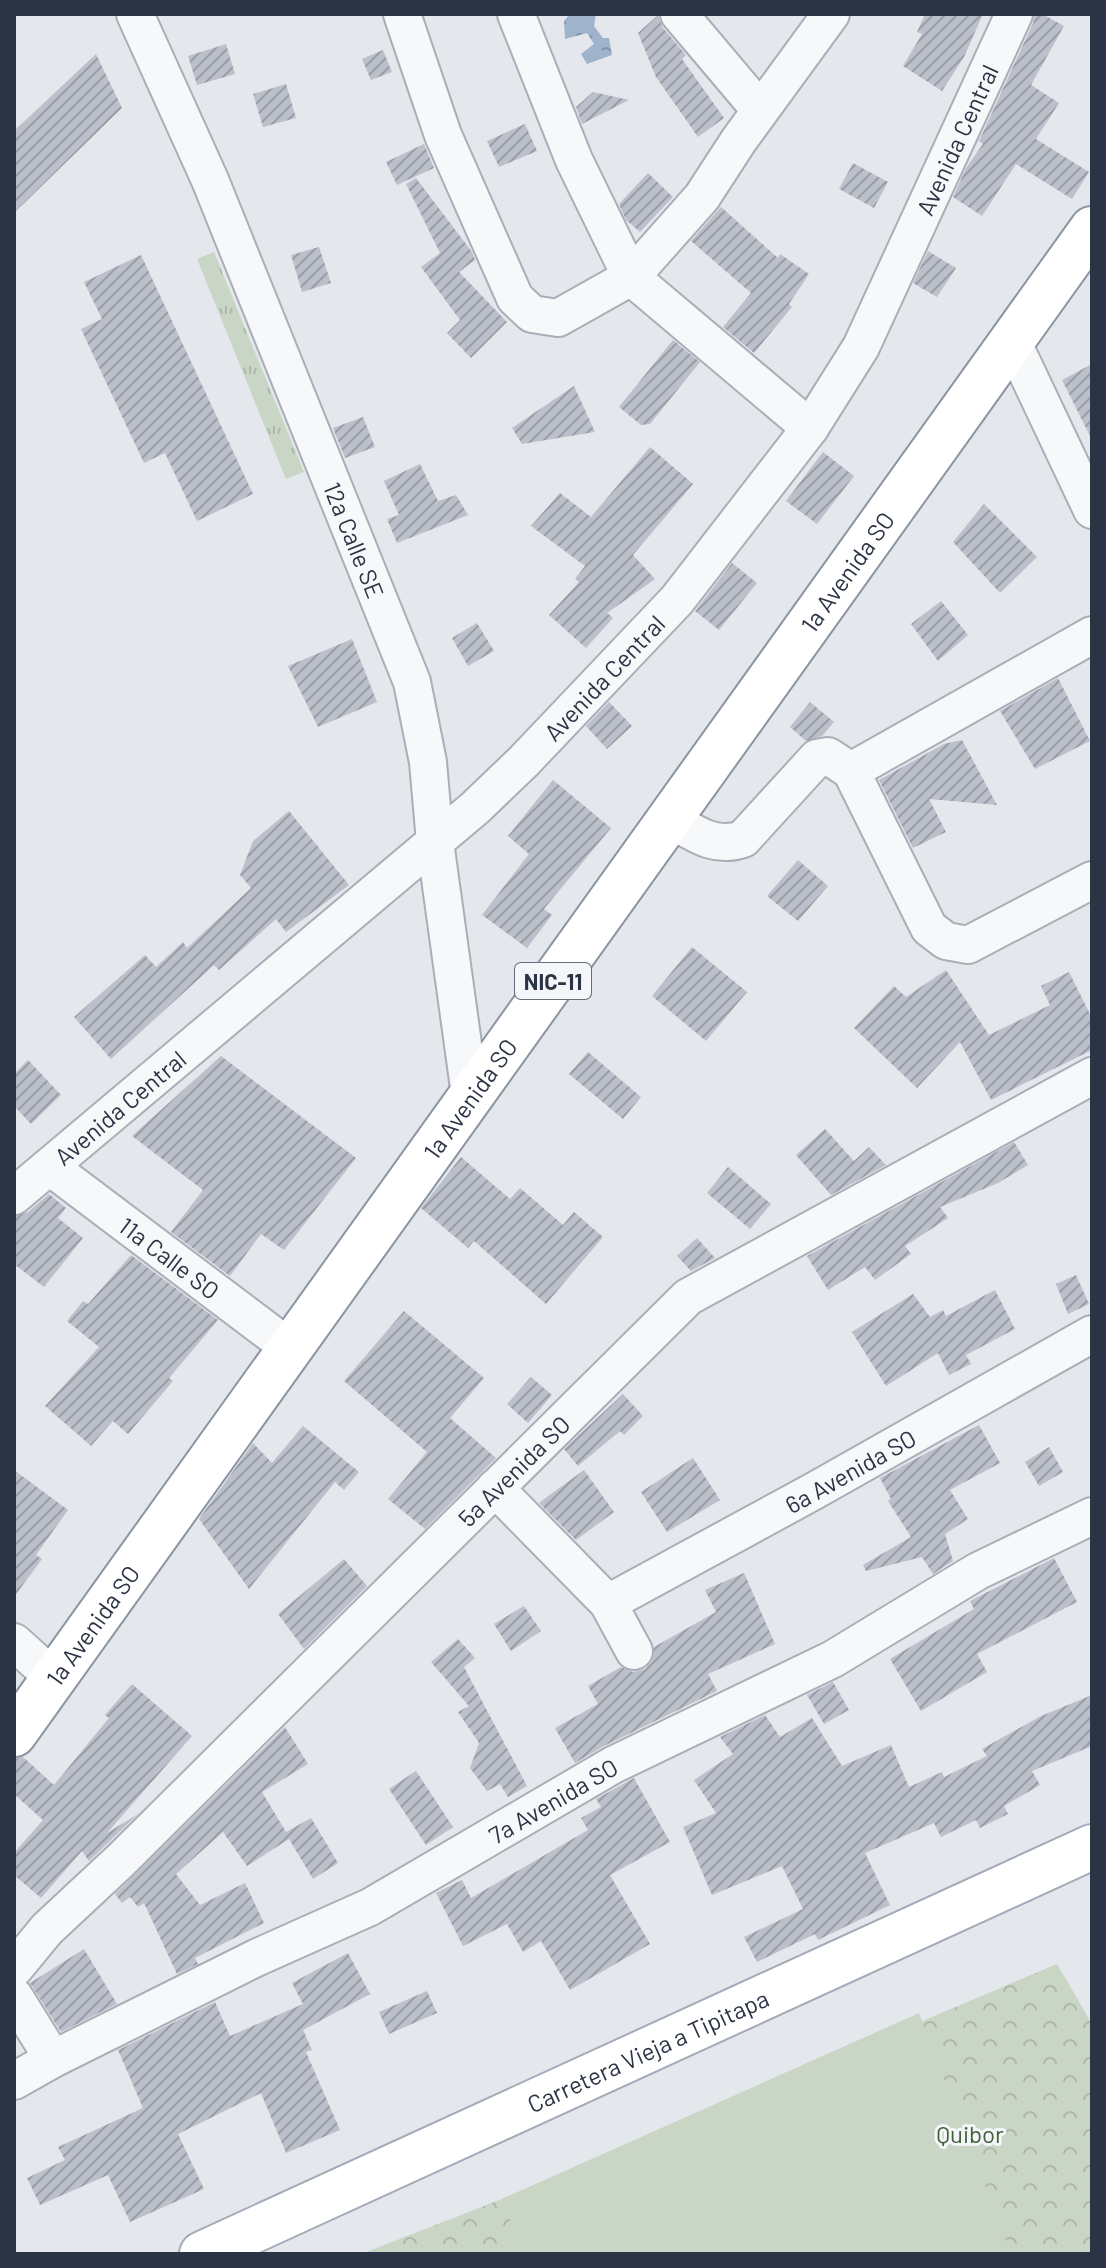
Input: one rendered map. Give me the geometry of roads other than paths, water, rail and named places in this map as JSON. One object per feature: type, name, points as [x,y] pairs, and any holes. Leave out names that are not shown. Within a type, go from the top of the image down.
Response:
[{"type":"main road","name":"1a Avenida SO","points":[[14,1734],[1092,229]]},
{"type":"main road","name":"Carretera Vieja a Tipitapa","points":[[202,2254],[1092,1847]]},
{"type":"street","name":"12a Calle SE","points":[[135,14],[210,180],[412,682],[428,762],[435,842],[470,1095]]},
{"type":"street","points":[[402,14],[443,135],[515,298],[532,314],[558,318],[631,277],[702,197],[760,110],[831,14]]},
{"type":"street","points":[[516,14],[574,160],[631,277],[810,428]]},
{"type":"street","points":[[679,14],[760,110]]},
{"type":"street","name":"Avenida Central","points":[[14,1196],[475,808],[524,761],[677,600],[810,428],[861,347],[1014,14]]},
{"type":"street","points":[[1013,343],[1092,510]]},
{"type":"street","points":[[851,771],[1092,635]]},
{"type":"street","points":[[670,819],[703,839],[718,843],[743,839],[817,758],[828,756],[851,771],[929,928],[946,941],[968,945],[1092,880]]},
{"type":"street","name":"5a Avenida SO","points":[[14,1969],[47,1929],[121,1860],[688,1297],[1092,1076]]},
{"type":"street","name":"11a Calle SO","points":[[50,1167],[290,1348]]},
{"type":"street","name":"6a Avenida SO","points":[[608,1603],[1092,1334]]},
{"type":"street","points":[[495,1488],[608,1603],[634,1651]]},
{"type":"street","name":"7a Avenida SO","points":[[14,2081],[258,1957],[370,1907],[613,1765],[833,1659],[978,1571],[1092,1516]]},
{"type":"street","points":[[14,1642],[54,1678]]},
{"type":"street","points":[[14,1996],[53,2059]]},
{"type":"water","points":[[570,14],[596,14],[594,26],[603,38],[609,38],[612,55],[587,64],[581,54],[594,44],[587,33],[565,39],[564,21]]},
{"type":"park label","name":"Quibor","points":[[970,2133]]}]
